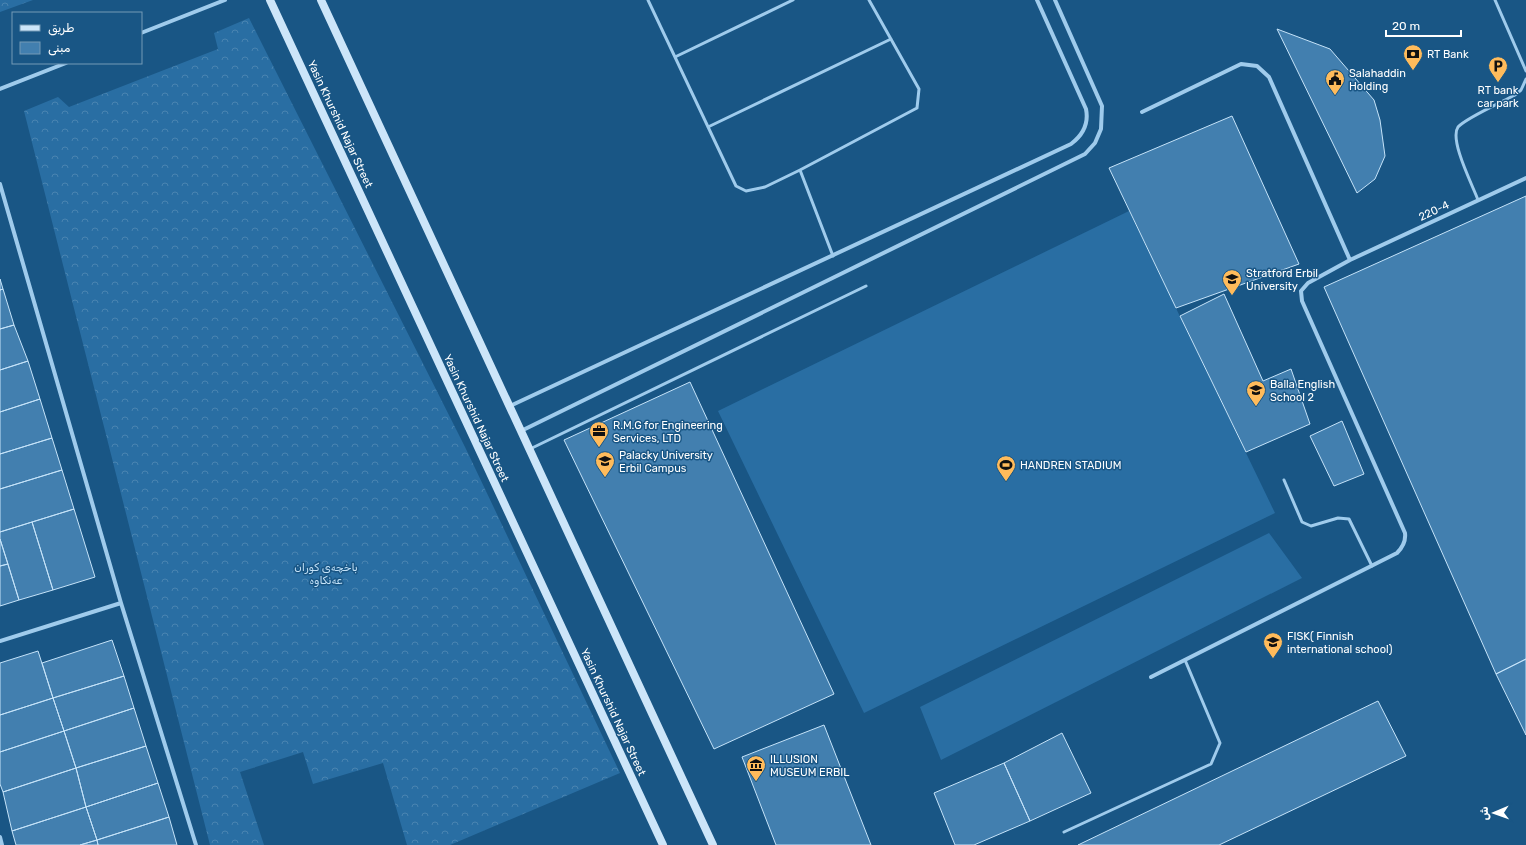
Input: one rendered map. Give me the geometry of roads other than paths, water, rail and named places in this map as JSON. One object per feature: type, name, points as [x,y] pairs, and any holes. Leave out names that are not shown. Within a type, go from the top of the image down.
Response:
[{"type":"street","points":[[142,33],[225,0]]},
{"type":"street","name":"Yasin Khurshid Najar Street","points":[[270,0],[663,845]]},
{"type":"street","points":[[321,0],[713,845]]},
{"type":"street","points":[[510,406],[1065,148],[1079,138],[1086,124],[1086,109],[1037,0]]},
{"type":"street","points":[[521,431],[1085,154],[1095,143],[1101,129],[1102,106],[1055,0]]},
{"type":"street","points":[[0,89],[63,64]]},
{"type":"street","points":[[1142,112],[1241,64],[1257,66],[1269,77],[1350,260]]},
{"type":"street","name":"220-4","points":[[1372,566],[1397,553],[1401,549],[1406,539],[1405,533],[1301,296],[1304,286],[1350,260],[1526,178]]},
{"type":"street","points":[[0,184],[121,603],[196,845]]},
{"type":"street","points":[[1151,677],[1372,566]]},
{"type":"street","points":[[0,641],[121,603]]},
{"type":"street","points":[[0,837],[2,845]]},
{"type":"lane","points":[[648,0],[736,186],[746,191],[764,187],[800,170],[917,108],[919,89],[868,0]]},
{"type":"lane","points":[[675,57],[793,0]]},
{"type":"lane","points":[[1495,0],[1526,71]]},
{"type":"lane","points":[[708,127],[891,39]]},
{"type":"lane","points":[[1478,200],[1455,141],[1456,131],[1463,123],[1515,95],[1521,90],[1526,79]]},
{"type":"lane","points":[[800,170],[833,256]]},
{"type":"lane","points":[[530,449],[866,286]]},
{"type":"lane","points":[[1284,480],[1302,522],[1311,526],[1338,518],[1349,519],[1372,566]]},
{"type":"lane","points":[[1064,832],[1211,764],[1218,752],[1220,743],[1184,660]]},
{"type":"place","name":"RT Bank","points":[[1413,71]]},
{"type":"place","name":"RT bank car park","points":[[1498,83]]},
{"type":"place","name":"Salahaddin Holding","points":[[1335,96]]},
{"type":"place","name":"Stratford Erbil University","points":[[1232,296]]},
{"type":"place","name":"Balla English School 2","points":[[1256,407]]},
{"type":"place","name":"R.M.G for Engineering Services, LTD","points":[[599,448]]},
{"type":"place","name":"Palacky University Erbil Campus","points":[[605,478]]},
{"type":"place","name":"HANDREN STADIUM","points":[[1006,482]]},
{"type":"place","name":"FISK( Finnish international school)","points":[[1273,659]]},
{"type":"place","name":"ILLUSION MUSEUM ERBIL","points":[[756,782]]},
{"type":"park label","name":"باخچەی کوران عەنکاوە","points":[[326,573]]}]
